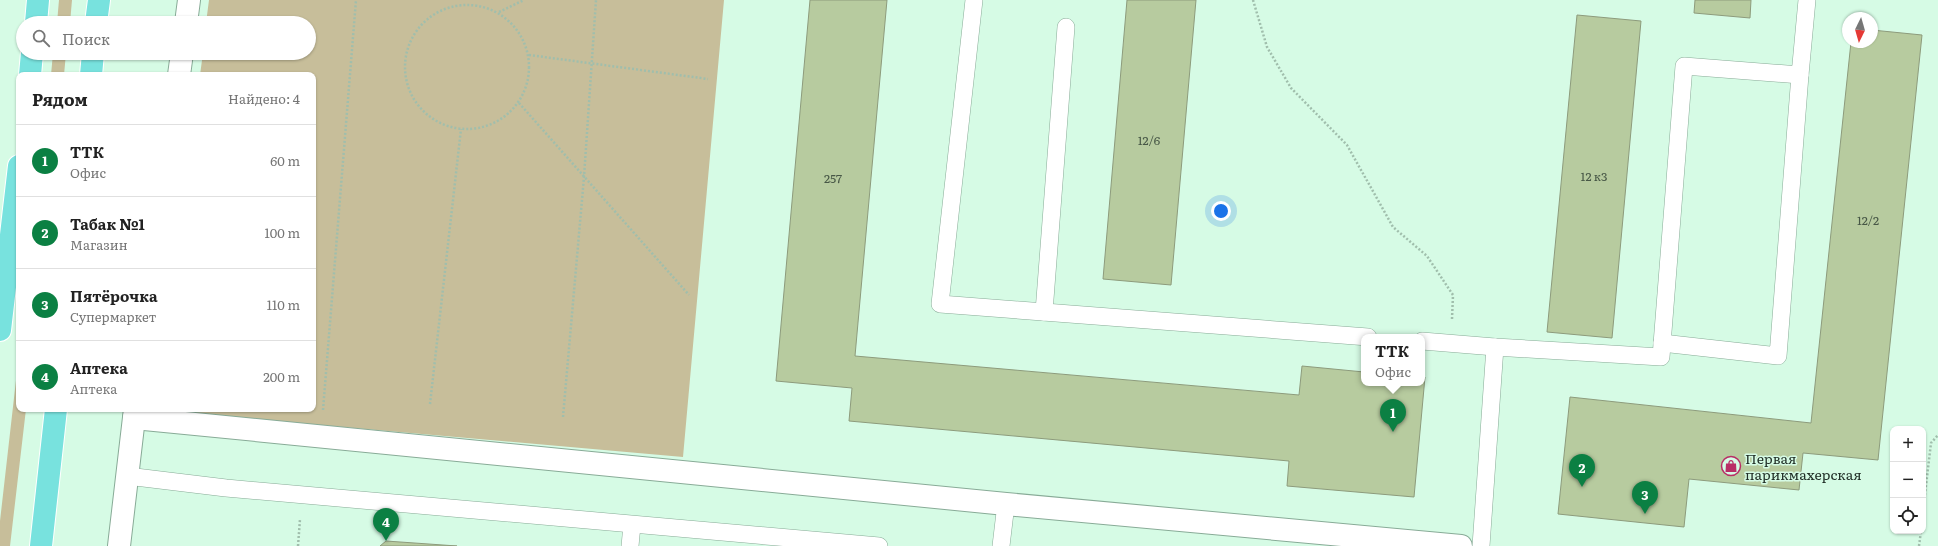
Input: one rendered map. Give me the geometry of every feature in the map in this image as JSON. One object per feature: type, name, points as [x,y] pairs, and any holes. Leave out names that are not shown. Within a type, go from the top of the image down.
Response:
[{"type":"main road","points":[[37,16],[38,0]]},
{"type":"main road","points":[[97,16],[99,0]]},
{"type":"main road","points":[[30,72],[31,60]]},
{"type":"main road","points":[[91,72],[92,60]]},
{"type":"main road","points":[[0,330],[16,192]]},
{"type":"main road","points":[[41,546],[56,412]]},
{"type":"street","points":[[187,16],[189,0]]},
{"type":"street","points":[[179,72],[181,60]]},
{"type":"street","points":[[119,546],[135,414],[321,437],[1006,504],[1461,546]]},
{"type":"lane","points":[[974,0],[940,304],[1361,336]]},
{"type":"lane","points":[[1662,343],[1778,356],[1807,0]]},
{"type":"lane","points":[[1044,312],[1066,27]]},
{"type":"lane","points":[[1425,341],[1661,357],[1684,66],[1800,75]]},
{"type":"lane","points":[[1481,546],[1495,347]]},
{"type":"lane","points":[[127,476],[226,488],[879,546]]},
{"type":"lane","points":[[1001,546],[1006,504]]},
{"type":"lane","points":[[630,546],[632,525]]},
{"type":"path","points":[[321,437],[356,0]]},
{"type":"path","points":[[499,12],[524,0]]},
{"type":"path","points":[[563,417],[584,177],[593,63],[596,0]]},
{"type":"path","points":[[1253,0],[1267,47],[1291,88],[1347,145],[1393,227],[1426,256],[1453,295],[1451,343]]},
{"type":"path","points":[[468,4],[499,12],[516,26],[529,55],[529,77],[518,103],[503,118],[482,127],[461,129],[434,120],[418,105],[410,93],[405,72],[406,51],[415,31],[427,18],[446,7],[468,4]]},
{"type":"path","points":[[529,55],[708,79]]},
{"type":"path","points":[[518,103],[689,296]]},
{"type":"path","points":[[430,404],[461,129]]},
{"type":"path","points":[[1925,498],[1931,443],[1938,435]]},
{"type":"path","points":[[1919,546],[1921,534]]},
{"type":"shaded area","points":[[59,0],[72,0],[71,16],[58,16]]},
{"type":"shaded area","points":[[209,0],[724,0],[683,457],[171,412],[316,412],[316,72],[200,72],[202,60],[316,60],[316,16],[207,16]]},
{"type":"shaded area","points":[[52,60],[65,60],[64,72],[51,72]]},
{"type":"shaded area","points":[[16,380],[16,412],[26,412],[10,546],[0,546],[0,521]]},
{"type":"building","points":[[810,0],[887,0],[855,356],[1299,395],[1302,366],[1361,372],[1361,386],[1424,386],[1414,497],[1287,486],[1289,461],[849,421],[852,388],[776,381]]},
{"type":"building","points":[[1127,0],[1196,0],[1171,285],[1103,279]]},
{"type":"building","points":[[1695,0],[1751,0],[1750,18],[1694,13]]},
{"type":"building","points":[[1577,15],[1641,21],[1612,338],[1547,332]]},
{"type":"building","points":[[1878,31],[1922,35],[1878,460],[1803,453],[1799,490],[1689,479],[1684,527],[1558,514],[1570,397],[1811,423],[1850,48],[1878,48]]},
{"type":"building","points":[[386,541],[457,546],[380,546]]},
{"type":"place","name":"ТТК","points":[[1393,432]]},
{"type":"place","name":"Первая парикмахерская","points":[[1731,466]]},
{"type":"place","name":"Табак №1","points":[[1582,487]]},
{"type":"place","name":"Пятёрочка","points":[[1645,514]]},
{"type":"place","name":"Аптека","points":[[386,541]]}]
